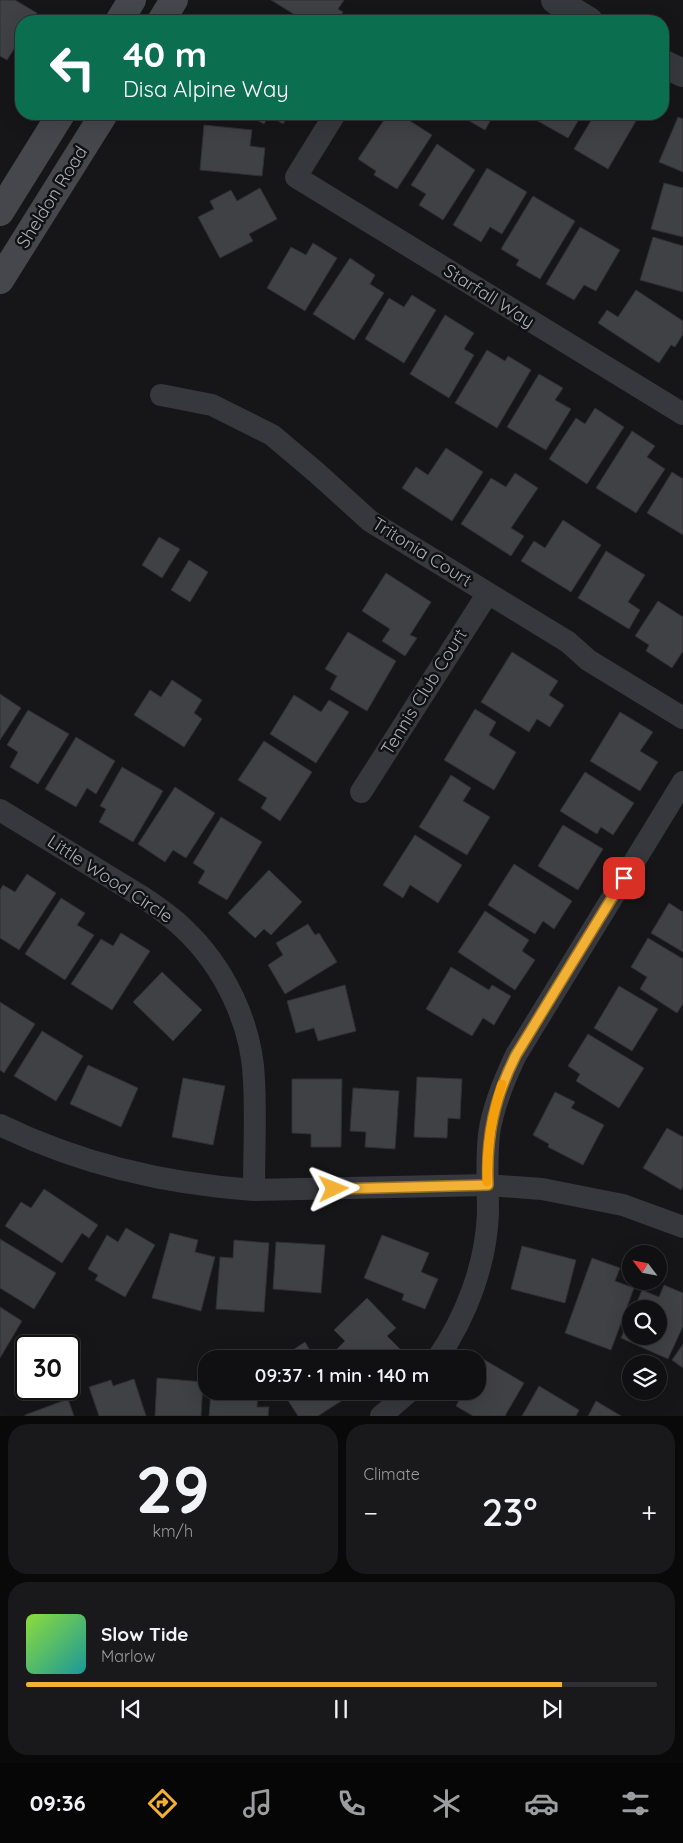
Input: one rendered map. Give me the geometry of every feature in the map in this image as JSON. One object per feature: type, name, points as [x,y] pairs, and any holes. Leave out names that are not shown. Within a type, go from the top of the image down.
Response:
[{"type":"main road","points":[[123,15],[132,0]]},
{"type":"main road","points":[[165,15],[174,0]]},
{"type":"main road","name":"Sheldon Road","points":[[0,212],[57,120]]},
{"type":"main road","name":"Sheldon Road","points":[[0,280],[100,120]]},
{"type":"street","points":[[555,0],[579,15]]},
{"type":"street","points":[[669,66],[683,73]]},
{"type":"street","name":"Starfall Way","points":[[331,120],[296,177],[682,412]]},
{"type":"street","name":"Tritonia Court","points":[[161,395],[212,406],[272,435],[370,521],[568,642],[588,660],[683,718]]},
{"type":"street","name":"Tennis Club Court","points":[[361,792],[488,592]]},
{"type":"street","points":[[442,1350],[458,1325],[470,1298],[478,1272],[488,1215],[487,1160],[489,1132],[495,1105],[504,1080],[512,1063],[683,782]]},
{"type":"street","name":"Little Wood Circle","points":[[0,810],[165,912],[184,928],[215,965],[228,986],[238,1008],[251,1054],[254,1079],[254,1190]]},
{"type":"street","points":[[3,1133],[106,1166],[160,1179],[223,1188],[254,1190],[488,1185],[542,1189],[596,1198],[623,1205],[683,1227]]},
{"type":"street","points":[[388,1414],[401,1400]]},
{"type":"building","points":[[0,0],[15,0],[37,13],[36,15],[15,15],[15,47],[7,60],[0,56]]},
{"type":"building","points":[[271,0],[344,0],[338,9],[343,12],[341,15],[295,15]]},
{"type":"building","points":[[678,117],[683,119],[683,172],[659,162]]},
{"type":"building","points":[[257,120],[266,120],[264,124]]},
{"type":"building","points":[[277,120],[286,120],[283,124]]},
{"type":"building","points":[[384,120],[408,120],[432,135],[397,189],[374,175],[376,171],[358,159]]},
{"type":"building","points":[[468,120],[491,120],[485,130]]},
{"type":"building","points":[[536,120],[578,120],[568,138]]},
{"type":"building","points":[[591,120],[637,120],[608,169],[574,149]]},
{"type":"building","points":[[204,125],[252,130],[250,146],[265,148],[262,176],[200,170]]},
{"type":"building","points":[[437,144],[475,170],[443,220],[419,205],[426,194],[411,185]]},
{"type":"building","points":[[487,168],[527,192],[502,234],[490,227],[481,242],[453,225]]},
{"type":"building","points":[[664,183],[683,188],[683,237],[651,229]]},
{"type":"building","points":[[260,188],[277,219],[249,234],[253,241],[220,258],[198,217],[214,209],[210,201],[231,190],[237,201]]},
{"type":"building","points":[[533,196],[575,221],[540,279],[516,265],[519,260],[501,249]]},
{"type":"building","points":[[580,227],[620,250],[596,291],[584,285],[574,300],[546,284]]},
{"type":"building","points":[[653,237],[683,246],[683,292],[640,280]]},
{"type":"building","points":[[313,243],[337,258],[305,311],[267,288],[291,247],[306,255]]},
{"type":"building","points":[[350,258],[375,275],[370,284],[384,293],[354,340],[313,314]]},
{"type":"building","points":[[636,290],[683,321],[683,334],[675,347],[671,345],[659,363],[598,323],[607,310],[618,317]]},
{"type":"building","points":[[412,295],[436,310],[404,363],[365,339],[389,298],[404,307]]},
{"type":"building","points":[[445,315],[474,333],[464,349],[474,355],[449,398],[410,374]]},
{"type":"building","points":[[487,350],[505,361],[508,356],[531,370],[497,428],[455,403]]},
{"type":"building","points":[[539,374],[563,388],[555,400],[571,409],[546,450],[507,427]]},
{"type":"building","points":[[595,408],[624,427],[587,484],[549,459],[576,418],[585,424]]},
{"type":"building","points":[[632,431],[655,446],[647,457],[665,469],[636,513],[596,488]]},
{"type":"building","points":[[446,448],[483,472],[452,521],[402,488],[416,467],[428,475]]},
{"type":"building","points":[[672,472],[683,479],[683,535],[647,513]]},
{"type":"building","points":[[515,473],[538,488],[511,528],[524,536],[511,556],[461,524],[491,478],[506,487]]},
{"type":"building","points":[[563,520],[601,545],[571,592],[521,561],[534,541],[545,548]]},
{"type":"building","points":[[159,537],[180,549],[162,578],[142,565]]},
{"type":"building","points":[[606,551],[645,575],[628,602],[640,610],[629,629],[578,598]]},
{"type":"building","points":[[189,560],[208,572],[190,602],[171,590]]},
{"type":"building","points":[[386,573],[431,602],[410,635],[417,638],[405,656],[382,641],[390,629],[362,611]]},
{"type":"building","points":[[658,601],[683,617],[683,651],[672,668],[646,651],[649,645],[635,636]]},
{"type":"building","points":[[348,632],[396,661],[367,711],[330,689],[337,676],[325,669]]},
{"type":"building","points":[[512,652],[558,681],[549,695],[564,705],[550,727],[537,719],[529,732],[481,702]]},
{"type":"building","points":[[172,680],[202,700],[194,713],[202,719],[184,747],[134,715],[150,690],[161,697]]},
{"type":"building","points":[[0,694],[21,708],[0,740]]},
{"type":"building","points":[[294,695],[321,712],[329,700],[349,712],[316,763],[270,734]]},
{"type":"building","points":[[475,709],[496,722],[489,735],[516,752],[494,790],[444,760]]},
{"type":"building","points":[[28,710],[69,734],[38,784],[10,767],[18,752],[7,745]]},
{"type":"building","points":[[620,712],[653,732],[640,751],[658,762],[640,791],[590,761]]},
{"type":"building","points":[[76,737],[115,761],[96,794],[87,788],[76,807],[45,789]]},
{"type":"building","points":[[264,741],[312,772],[280,821],[261,808],[267,798],[238,780]]},
{"type":"building","points":[[122,767],[163,791],[133,842],[99,822],[106,809],[100,806]]},
{"type":"building","points":[[585,772],[634,803],[613,835],[601,827],[597,834],[560,811]]},
{"type":"building","points":[[451,775],[471,788],[463,801],[490,817],[467,855],[419,827]]},
{"type":"building","points":[[175,787],[215,813],[186,858],[173,850],[165,862],[138,844]]},
{"type":"building","points":[[221,817],[262,842],[227,900],[198,883],[205,871],[193,863]]},
{"type":"building","points":[[563,825],[603,849],[578,890],[538,866]]},
{"type":"building","points":[[415,835],[462,865],[438,903],[410,885],[403,898],[383,885]]},
{"type":"building","points":[[514,864],[572,901],[554,929],[543,921],[535,934],[488,905]]},
{"type":"building","points":[[269,870],[302,902],[271,935],[264,929],[255,938],[228,913]]},
{"type":"building","points":[[27,874],[56,893],[19,950],[0,938],[0,890],[3,885],[15,892]]},
{"type":"building","points":[[61,898],[85,913],[77,925],[94,935],[65,980],[25,954]]},
{"type":"building","points":[[669,903],[683,912],[683,952],[651,933]]},
{"type":"building","points":[[485,911],[529,940],[522,951],[535,960],[515,990],[458,952]]},
{"type":"building","points":[[308,924],[315,935],[319,933],[337,962],[285,994],[268,965],[283,955],[276,943]]},
{"type":"building","points":[[121,933],[150,951],[112,1010],[71,984],[101,939],[113,946]]},
{"type":"building","points":[[648,938],[683,959],[683,1004],[677,1013],[640,989],[647,977],[631,967]]},
{"type":"building","points":[[451,967],[489,990],[492,985],[511,996],[494,1025],[483,1018],[472,1036],[426,1009]]},
{"type":"building","points":[[162,972],[202,1010],[173,1041],[133,1002]]},
{"type":"building","points":[[345,985],[356,1031],[318,1041],[314,1028],[296,1033],[287,1001]]},
{"type":"building","points":[[619,986],[658,1009],[632,1051],[594,1028]]},
{"type":"building","points":[[0,1002],[35,1024],[4,1073],[0,1070]]},
{"type":"building","points":[[42,1031],[83,1056],[56,1101],[14,1076]]},
{"type":"building","points":[[588,1034],[644,1068],[619,1108],[576,1081],[580,1074],[568,1066]]},
{"type":"building","points":[[88,1065],[138,1088],[121,1127],[70,1104]]},
{"type":"building","points":[[417,1077],[462,1079],[460,1119],[448,1118],[447,1138],[414,1137]]},
{"type":"building","points":[[183,1078],[225,1086],[213,1145],[172,1137]]},
{"type":"building","points":[[292,1079],[342,1079],[341,1147],[311,1147],[311,1134],[292,1133]]},
{"type":"building","points":[[353,1088],[399,1091],[395,1149],[365,1147],[366,1132],[350,1131]]},
{"type":"building","points":[[555,1092],[575,1102],[571,1108],[604,1125],[583,1165],[548,1147],[549,1144],[533,1135]]},
{"type":"building","points":[[667,1128],[683,1137],[683,1186],[681,1190],[643,1168]]},
{"type":"building","points":[[44,1189],[98,1225],[89,1238],[82,1233],[62,1263],[5,1226],[21,1202],[31,1208]]},
{"type":"building","points":[[126,1228],[155,1245],[125,1297],[95,1280],[98,1275],[88,1269],[107,1235],[118,1242]]},
{"type":"building","points":[[170,1233],[198,1240],[195,1252],[215,1257],[201,1311],[152,1298]]},
{"type":"building","points":[[382,1235],[429,1253],[421,1272],[438,1279],[425,1309],[402,1300],[404,1294],[364,1278]]},
{"type":"building","points":[[0,1239],[56,1273],[34,1309],[0,1288]]},
{"type":"building","points":[[234,1240],[269,1243],[264,1312],[216,1309],[220,1257],[233,1258]]},
{"type":"building","points":[[276,1242],[325,1245],[321,1293],[273,1289]]},
{"type":"building","points":[[522,1246],[576,1260],[565,1303],[511,1289]]},
{"type":"building","points":[[592,1258],[620,1268],[615,1281],[622,1284],[622,1290],[633,1290],[630,1300],[622,1300],[622,1320],[611,1350],[565,1333]]},
{"type":"building","points":[[668,1287],[683,1293],[683,1326],[668,1359],[667,1355],[659,1355],[637,1345],[667,1345],[667,1300],[638,1300],[642,1290],[659,1297],[662,1290],[668,1290]]},
{"type":"building","points":[[367,1298],[396,1328],[387,1336],[401,1350],[338,1350],[345,1341],[334,1330]]},
{"type":"building","points":[[0,1307],[22,1321],[0,1358]]},
{"type":"building","points":[[305,1342],[310,1350],[293,1350]]},
{"type":"building","points":[[683,1344],[683,1368],[672,1360]]},
{"type":"building","points":[[486,1361],[524,1383],[505,1416],[473,1416],[456,1406],[459,1400],[486,1400]]},
{"type":"building","points":[[157,1378],[198,1382],[198,1400],[202,1400],[201,1416],[155,1416]]},
{"type":"building","points":[[134,1379],[146,1416],[99,1416],[89,1387],[111,1380],[113,1386]]},
{"type":"building","points":[[539,1386],[579,1410],[576,1416],[522,1416]]},
{"type":"building","points":[[68,1400],[74,1416],[25,1416]]},
{"type":"building","points":[[210,1400],[257,1400],[257,1407],[269,1407],[268,1416],[209,1416]]},
{"type":"building","points":[[288,1400],[343,1400],[318,1416],[298,1416]]},
{"type":"building","points":[[596,1401],[621,1416],[588,1416]]},
{"type":"slow traffic","points":[[487,1182],[489,1132],[502,1084]]},
{"type":"route","points":[[334,1189],[488,1185],[489,1132],[495,1105],[504,1080],[516,1055],[624,878]]}]
